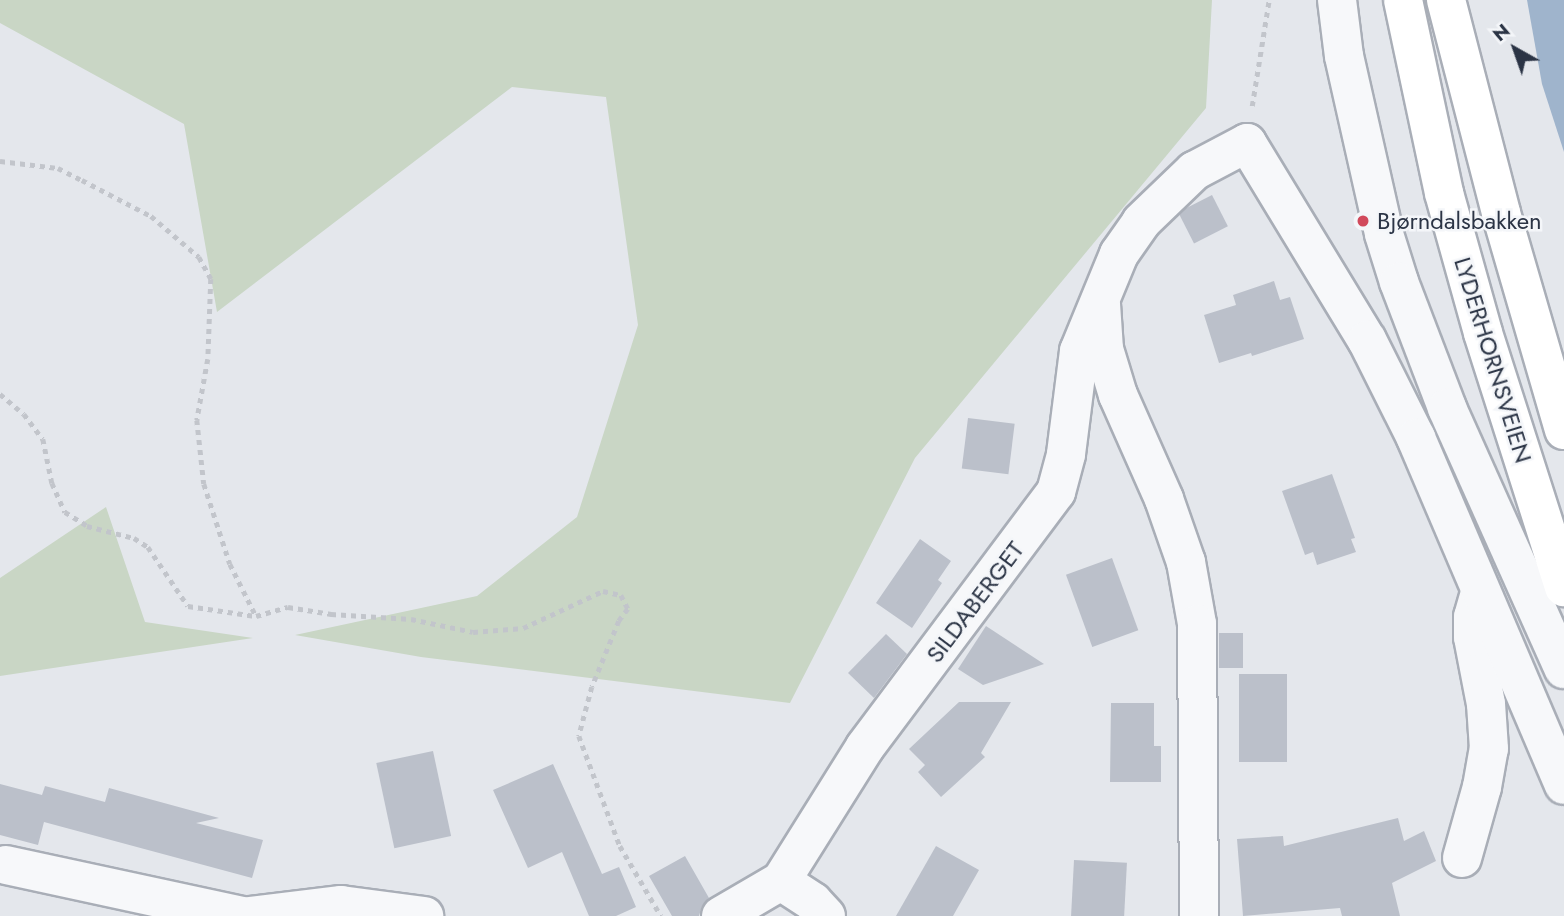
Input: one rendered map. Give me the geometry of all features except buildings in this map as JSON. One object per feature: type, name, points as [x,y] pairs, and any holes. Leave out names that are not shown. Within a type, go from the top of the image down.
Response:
[{"type":"main road","name":"LYDERHORNSVEIEN","points":[[1403,0],[1444,193],[1483,333],[1561,561]]},
{"type":"main road","name":"LYDERHORNSVEIEN","points":[[1446,0],[1552,370],[1564,430]]},
{"type":"street","points":[[1337,0],[1344,56],[1384,234],[1399,282],[1447,408],[1564,669]]},
{"type":"street","name":"SILDABERGET","points":[[722,916],[781,881],[865,747],[1056,492],[1066,454],[1079,351],[1119,254],[1141,222],[1194,171],[1247,143]]},
{"type":"street","points":[[1247,143],[1367,340],[1416,438],[1564,785]]},
{"type":"street","name":"SILDABERGET","points":[[1100,295],[1104,349],[1118,395],[1164,499],[1181,550],[1197,624],[1199,916]]},
{"type":"street","points":[[1462,858],[1482,787],[1489,749],[1486,704],[1473,637],[1473,617],[1481,590]]},
{"type":"street","points":[[6,865],[242,916]]},
{"type":"street","points":[[781,881],[813,902],[826,916]]},
{"type":"street","points":[[249,916],[341,905],[424,916]]},
{"type":"path","points":[[1247,143],[1269,0]]},
{"type":"path","points":[[0,161],[58,168],[151,216],[199,257],[211,279],[208,359],[197,420],[204,484],[230,564],[256,616]]},
{"type":"path","points":[[0,394],[24,414],[43,439],[51,483],[65,512],[87,526],[134,538],[148,547],[188,606],[256,616],[288,607],[331,614],[411,620],[473,632],[523,628],[603,591],[621,595],[628,609],[619,621],[592,687],[579,736],[620,846],[661,916]]},
{"type":"green space","points":[[0,0],[1212,0],[1206,108],[915,458],[790,703],[421,657],[295,635],[477,596],[577,517],[638,325],[606,97],[512,87],[217,312],[184,124],[0,23]]},
{"type":"green space","points":[[106,507],[145,622],[253,638],[0,676],[0,578]]},
{"type":"water","points":[[1527,0],[1564,0],[1564,152],[1542,84]]},
{"type":"place","name":"Bjørndalsbakken","points":[[1363,221]]}]
